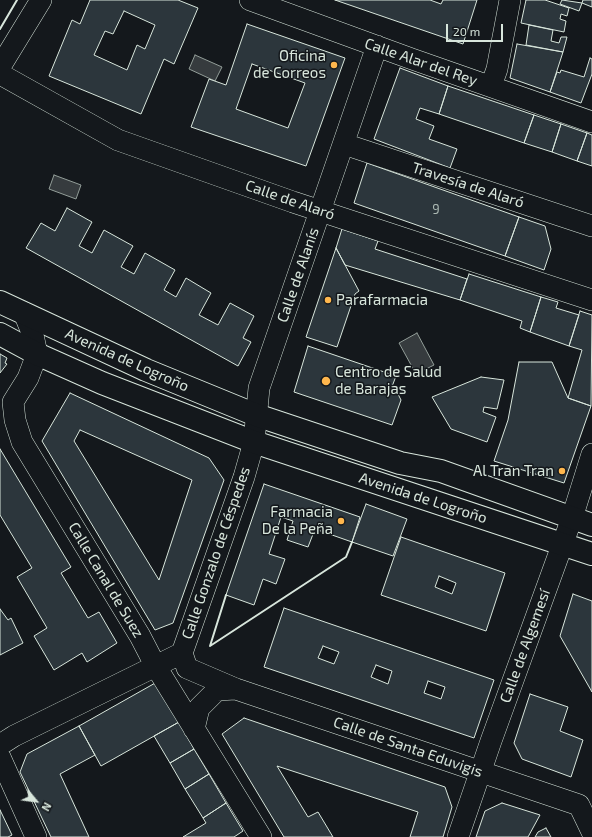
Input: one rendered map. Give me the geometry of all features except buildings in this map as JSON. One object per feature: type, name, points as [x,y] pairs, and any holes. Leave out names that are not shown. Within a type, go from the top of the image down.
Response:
[{"type":"main road","name":"Avenida de Logroño","points":[[0,302],[146,370],[256,415],[400,463],[441,471],[592,525]]},
{"type":"main road","name":"Avenida de Logroño","points":[[0,334],[37,354],[102,383],[254,442],[592,554]]},
{"type":"street","points":[[0,68],[41,0]]},
{"type":"street","name":"Calle Alar del Rey","points":[[250,0],[592,122]]},
{"type":"street","points":[[491,86],[497,70],[510,0]]},
{"type":"street","name":"Calle de Alanís","points":[[256,415],[259,388],[344,144],[376,46]]},
{"type":"street","name":"Calle de Alaró","points":[[0,74],[118,140],[320,211],[592,300]]},
{"type":"street","name":"Travesía de Alaró","points":[[344,144],[592,226]]},
{"type":"street","points":[[24,314],[34,335],[37,354]]},
{"type":"street","name":"Calle Canal de Suez","points":[[37,354],[28,378],[6,406],[15,420],[22,442],[259,836]]},
{"type":"street","points":[[254,442],[256,415]]},
{"type":"street","name":"Calle Gonzalo de Céspedes","points":[[0,745],[14,736],[137,676],[155,665],[182,653],[244,477],[254,442]]},
{"type":"street","name":"Calle de Algemesí","points":[[458,837],[572,518],[592,454]]},
{"type":"street","name":"Calle de Santa Eduvigis","points":[[182,653],[187,668],[236,689],[579,805],[592,832]]},
{"type":"street","name":"Calle de Santa Eduvigis","points":[[194,729],[199,708],[202,704],[217,690],[236,689]]},
{"type":"street","points":[[0,757],[36,837]]},
{"type":"shaded area","points":[[195,55],[222,67],[215,81],[189,69]]},
{"type":"shaded area","points":[[54,175],[81,185],[76,199],[49,189]]},
{"type":"shaded area","points":[[417,333],[434,365],[416,374],[399,343]]},
{"type":"wall","points":[[0,29],[17,0]]},
{"type":"wall","points":[[226,595],[210,646],[346,557],[352,542]]},
{"type":"place","name":"Oficina de Correos","points":[[334,65]]},
{"type":"place","name":"Parafarmacia","points":[[328,300]]},
{"type":"place","name":"Centro de Salud de Barajas","points":[[326,381]]},
{"type":"place","name":"Al Tran Tran","points":[[562,471]]},
{"type":"place","name":"Farmacia De la Peña","points":[[341,521]]}]
